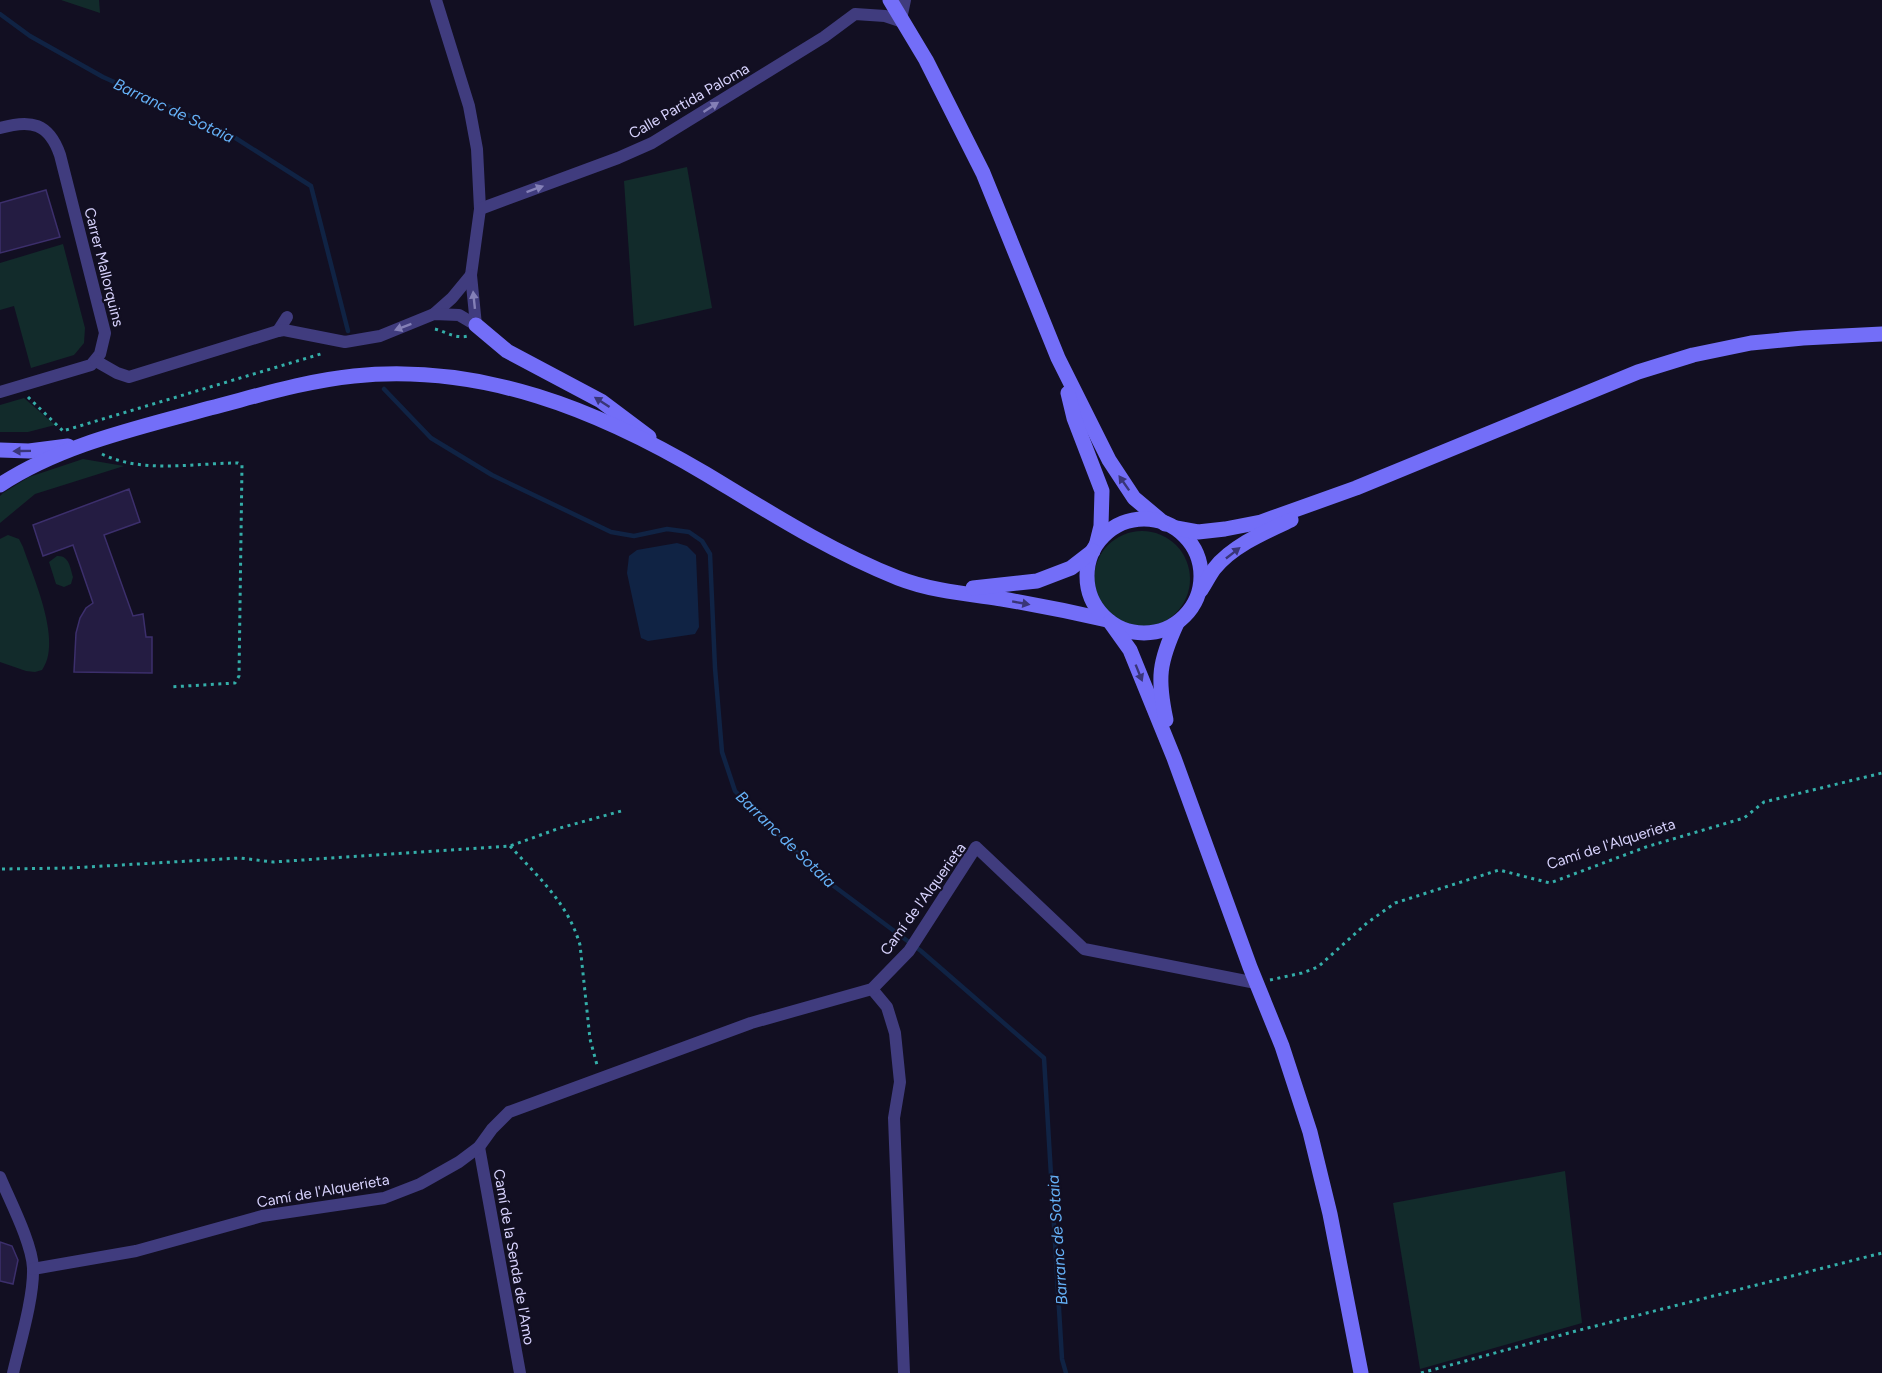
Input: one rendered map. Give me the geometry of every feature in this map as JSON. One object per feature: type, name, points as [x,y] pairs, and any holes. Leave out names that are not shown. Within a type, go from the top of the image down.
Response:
[{"type":"main road","points":[[890,0],[926,60],[984,173],[1058,358],[1109,460],[1134,498],[1185,536],[1198,558],[1201,578],[1196,598]]},
{"type":"main road","points":[[476,325],[507,351],[601,401],[644,431],[664,452]]},
{"type":"main road","points":[[943,590],[1037,581],[1071,568],[1112,528],[1137,519],[1158,520],[1171,526],[1198,532],[1261,522],[1356,488],[1638,372],[1693,355],[1751,343],[1882,334]]},
{"type":"main road","points":[[1058,358],[1074,418],[1102,491],[1101,526],[1089,560],[1087,582],[1093,603],[1130,650],[1174,758],[1256,983],[1282,1046],[1310,1132],[1330,1215],[1361,1373]]},
{"type":"main road","points":[[0,450],[29,451],[88,443],[303,385],[357,376],[420,376],[489,383],[548,398],[597,417],[704,473],[814,538],[903,580],[943,590],[1014,601],[1108,621],[1129,632],[1154,632],[1177,623]]},
{"type":"main road","points":[[0,485],[28,469],[88,443]]},
{"type":"main road","points":[[1174,758],[1160,690],[1164,651],[1177,623],[1192,606],[1214,569],[1234,551],[1260,535],[1356,488]]},
{"type":"street","points":[[436,0],[465,89],[477,149],[480,209],[471,275],[476,325]]},
{"type":"street","points":[[902,20],[905,0]]},
{"type":"street","name":"Calle Partida Paloma","points":[[480,209],[618,158],[652,143],[824,37],[855,14],[885,16],[902,20]]},
{"type":"street","name":"Carrer Mallorquins","points":[[0,128],[24,123],[38,125],[47,132],[58,148],[104,325],[105,340],[96,361]]},
{"type":"street","points":[[0,392],[96,361],[129,377],[284,330],[345,342],[360,341],[380,336],[434,314],[452,298],[471,275]]},
{"type":"street","points":[[434,314],[459,315],[476,325]]},
{"type":"street","points":[[278,331],[287,316]]},
{"type":"street","name":"Camí de l'Alquerieta","points":[[33,1269],[136,1251],[262,1216],[384,1198],[437,1175],[479,1147],[492,1129],[509,1112],[751,1023],[872,989],[909,951],[976,847],[1084,949],[1256,983]]},
{"type":"street","points":[[872,989],[887,1007],[895,1033],[900,1082],[894,1118],[904,1373]]},
{"type":"street","name":"Camí de la Senda de l'Amo","points":[[479,1147],[520,1373]]},
{"type":"street","points":[[0,1177],[29,1249],[33,1269],[13,1373]]},
{"type":"path","points":[[431,329],[461,338],[469,336],[476,325]]},
{"type":"path","points":[[57,432],[329,352]]},
{"type":"path","points":[[18,387],[63,431]]},
{"type":"path","points":[[88,443],[103,455],[128,462],[160,465],[238,463],[243,465],[239,676],[236,683],[170,687]]},
{"type":"path","name":"Camí de l'Alquerieta","points":[[1256,983],[1302,973],[1318,967],[1367,923],[1395,903],[1499,870],[1550,883],[1646,847],[1744,818],[1764,802],[1882,773]]},
{"type":"path","points":[[2,869],[94,867],[240,858],[273,862],[510,846],[560,828],[625,810]]},
{"type":"path","points":[[510,846],[564,906],[576,931],[580,945],[590,1039],[602,1078]]},
{"type":"path","points":[[1421,1373],[1575,1331],[1882,1253]]},
{"type":"green space","points":[[61,0],[99,0],[100,13]]},
{"type":"green space","points":[[687,167],[712,308],[634,326],[624,181]]},
{"type":"green space","points":[[63,244],[85,328],[84,343],[74,355],[31,368],[14,306],[0,310],[0,263]]},
{"type":"green space","points":[[24,398],[55,425],[28,432],[0,432],[0,405]]},
{"type":"green space","points":[[83,459],[124,466],[35,494],[0,523],[0,496],[3,493],[29,477]]},
{"type":"green space","points":[[1142,531],[1160,535],[1176,545],[1186,561],[1190,579],[1186,597],[1176,613],[1160,623],[1142,627],[1124,623],[1108,613],[1098,597],[1094,579],[1098,561],[1108,545],[1124,535]]},
{"type":"green space","points":[[8,535],[19,539],[23,547],[39,592],[48,627],[48,658],[42,670],[35,672],[0,662],[0,539]]},
{"type":"green space","points":[[57,556],[67,560],[73,577],[71,584],[64,587],[56,584],[49,562]]},
{"type":"green space","points":[[1565,1171],[1582,1323],[1420,1369],[1393,1203]]},
{"type":"water","points":[[677,543],[687,546],[696,555],[699,627],[695,634],[648,641],[641,638],[627,573],[629,556],[637,550]]},
{"type":"building","points":[[46,190],[60,237],[0,253],[0,203]]},
{"type":"building","points":[[129,489],[140,522],[104,535],[133,616],[143,614],[146,637],[152,637],[152,673],[74,672],[76,633],[80,618],[86,608],[93,603],[73,545],[43,556],[33,525]]},
{"type":"building","points":[[0,1242],[12,1246],[18,1260],[13,1284],[0,1281]]},
{"type":"waterway","name":"Barranc de Sotaia","points":[[0,14],[30,36],[103,77],[226,132],[311,186],[348,331]]},
{"type":"waterway","name":"Barranc de Sotaia","points":[[384,389],[431,438],[492,475],[611,532],[634,536],[667,529],[689,532],[702,541],[710,554],[715,668],[722,752],[735,791],[823,878],[921,951],[1044,1058],[1062,1359],[1066,1373]]}]
